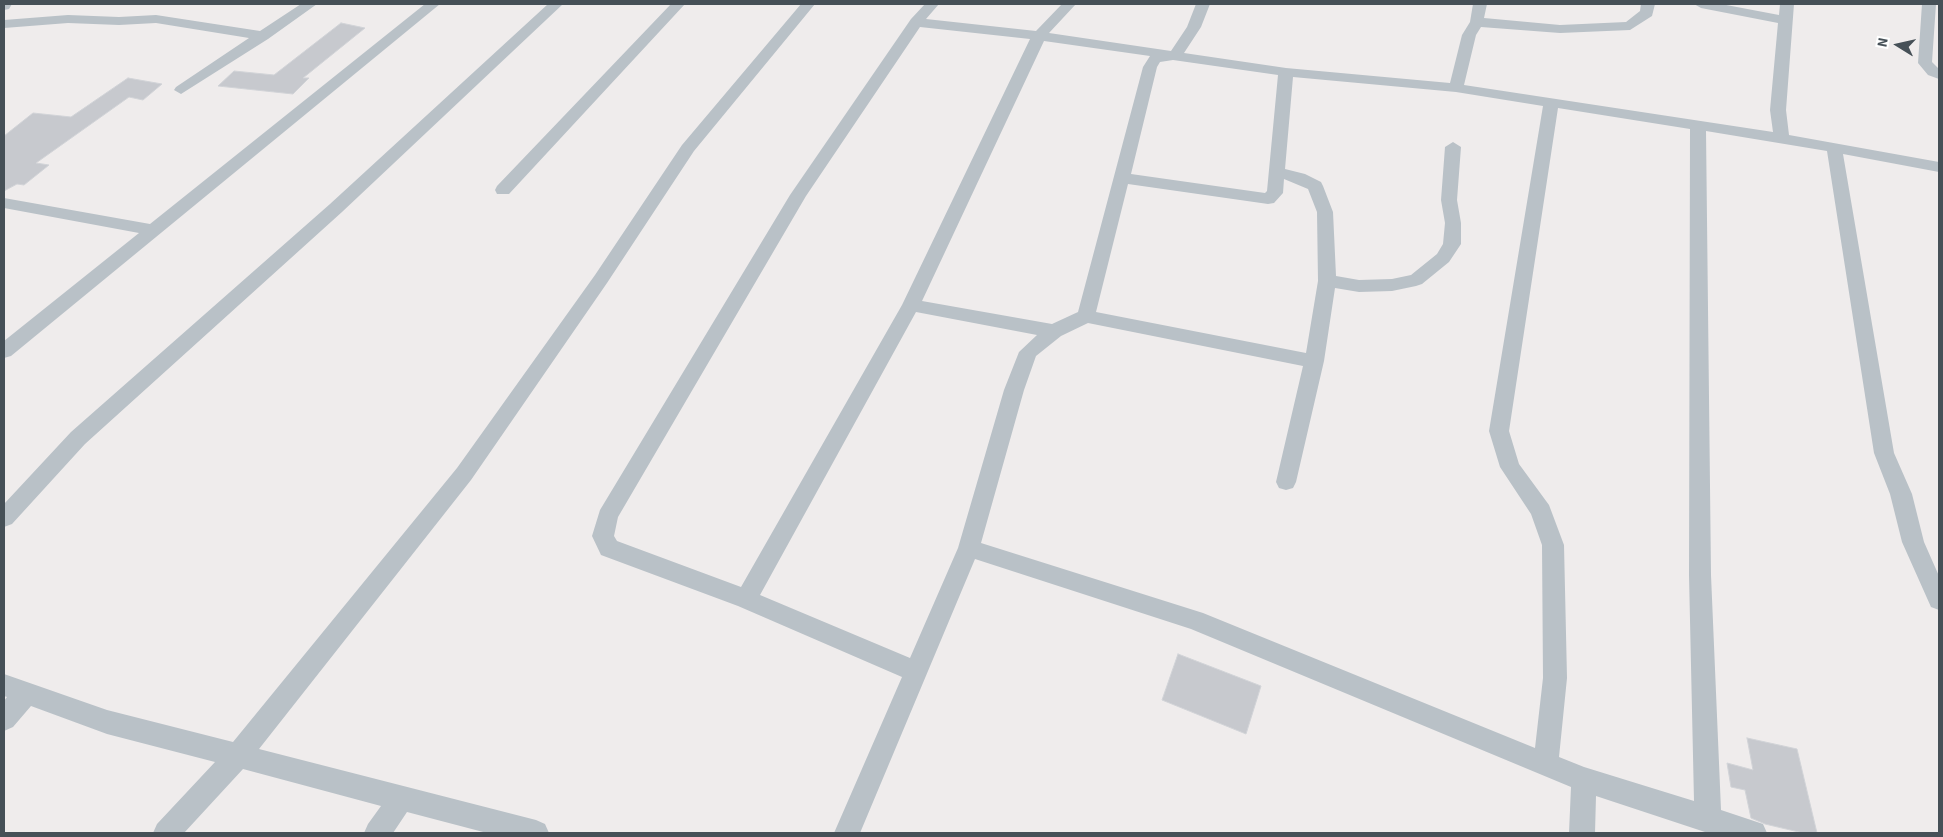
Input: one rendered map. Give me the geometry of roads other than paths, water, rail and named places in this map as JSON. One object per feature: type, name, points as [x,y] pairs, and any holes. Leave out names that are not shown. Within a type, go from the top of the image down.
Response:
[{"type":"street","points":[[181,90],[310,4]]},
{"type":"street","points":[[4,351],[433,4]]},
{"type":"street","points":[[4,518],[78,438],[336,208],[556,4]]},
{"type":"street","points":[[503,190],[678,4]]},
{"type":"street","points":[[166,833],[238,756],[464,474],[601,278],[688,148],[808,4]]},
{"type":"street","points":[[916,672],[746,599],[609,548],[603,536],[608,516],[798,195],[916,22],[932,4]]},
{"type":"street","points":[[746,599],[911,305],[1039,36],[1069,4]]},
{"type":"street","points":[[1086,316],[1150,67],[1155,59],[1175,55],[1194,27],[1203,4]]},
{"type":"street","points":[[1456,88],[1469,34],[1477,22],[1480,4]]},
{"type":"street","points":[[1477,22],[1560,29],[1630,26],[1647,13],[1648,4]]},
{"type":"street","points":[[1701,4],[1785,20]]},
{"type":"street","points":[[1782,138],[1778,110],[1787,4]]},
{"type":"street","points":[[1929,4],[1925,62],[1933,72],[1939,75]]},
{"type":"street","points":[[4,24],[68,19],[119,21],[156,19],[263,36]]},
{"type":"street","points":[[916,22],[1039,36],[1286,72],[1456,88],[1782,138],[1939,167]]},
{"type":"street","points":[[1121,178],[1268,199],[1275,193],[1278,172],[1286,72]]},
{"type":"street","points":[[1546,765],[1555,678],[1553,545],[1541,511],[1510,467],[1499,431],[1551,102]]},
{"type":"street","points":[[1698,125],[1700,575],[1708,820]]},
{"type":"street","points":[[1327,282],[1360,286],[1392,285],[1416,280],[1443,258],[1452,244],[1453,222],[1449,200],[1453,147]]},
{"type":"street","points":[[1834,148],[1884,453],[1901,494],[1913,542],[1939,600]]},
{"type":"street","points":[[1278,172],[1299,178],[1315,186],[1325,212],[1327,282],[1314,361],[1286,482]]},
{"type":"street","points":[[4,203],[154,230]]},
{"type":"street","points":[[911,305],[1054,331]]},
{"type":"street","points":[[847,833],[969,548],[1014,390],[1028,352],[1054,331],[1086,316],[1314,361]]},
{"type":"street","points":[[969,548],[1195,620],[1584,780],[1754,833]]},
{"type":"street","points":[[4,685],[107,722],[536,833]]},
{"type":"street","points":[[4,719],[27,693]]},
{"type":"street","points":[[1582,833],[1584,780]]},
{"type":"street","points":[[377,833],[402,798]]}]
